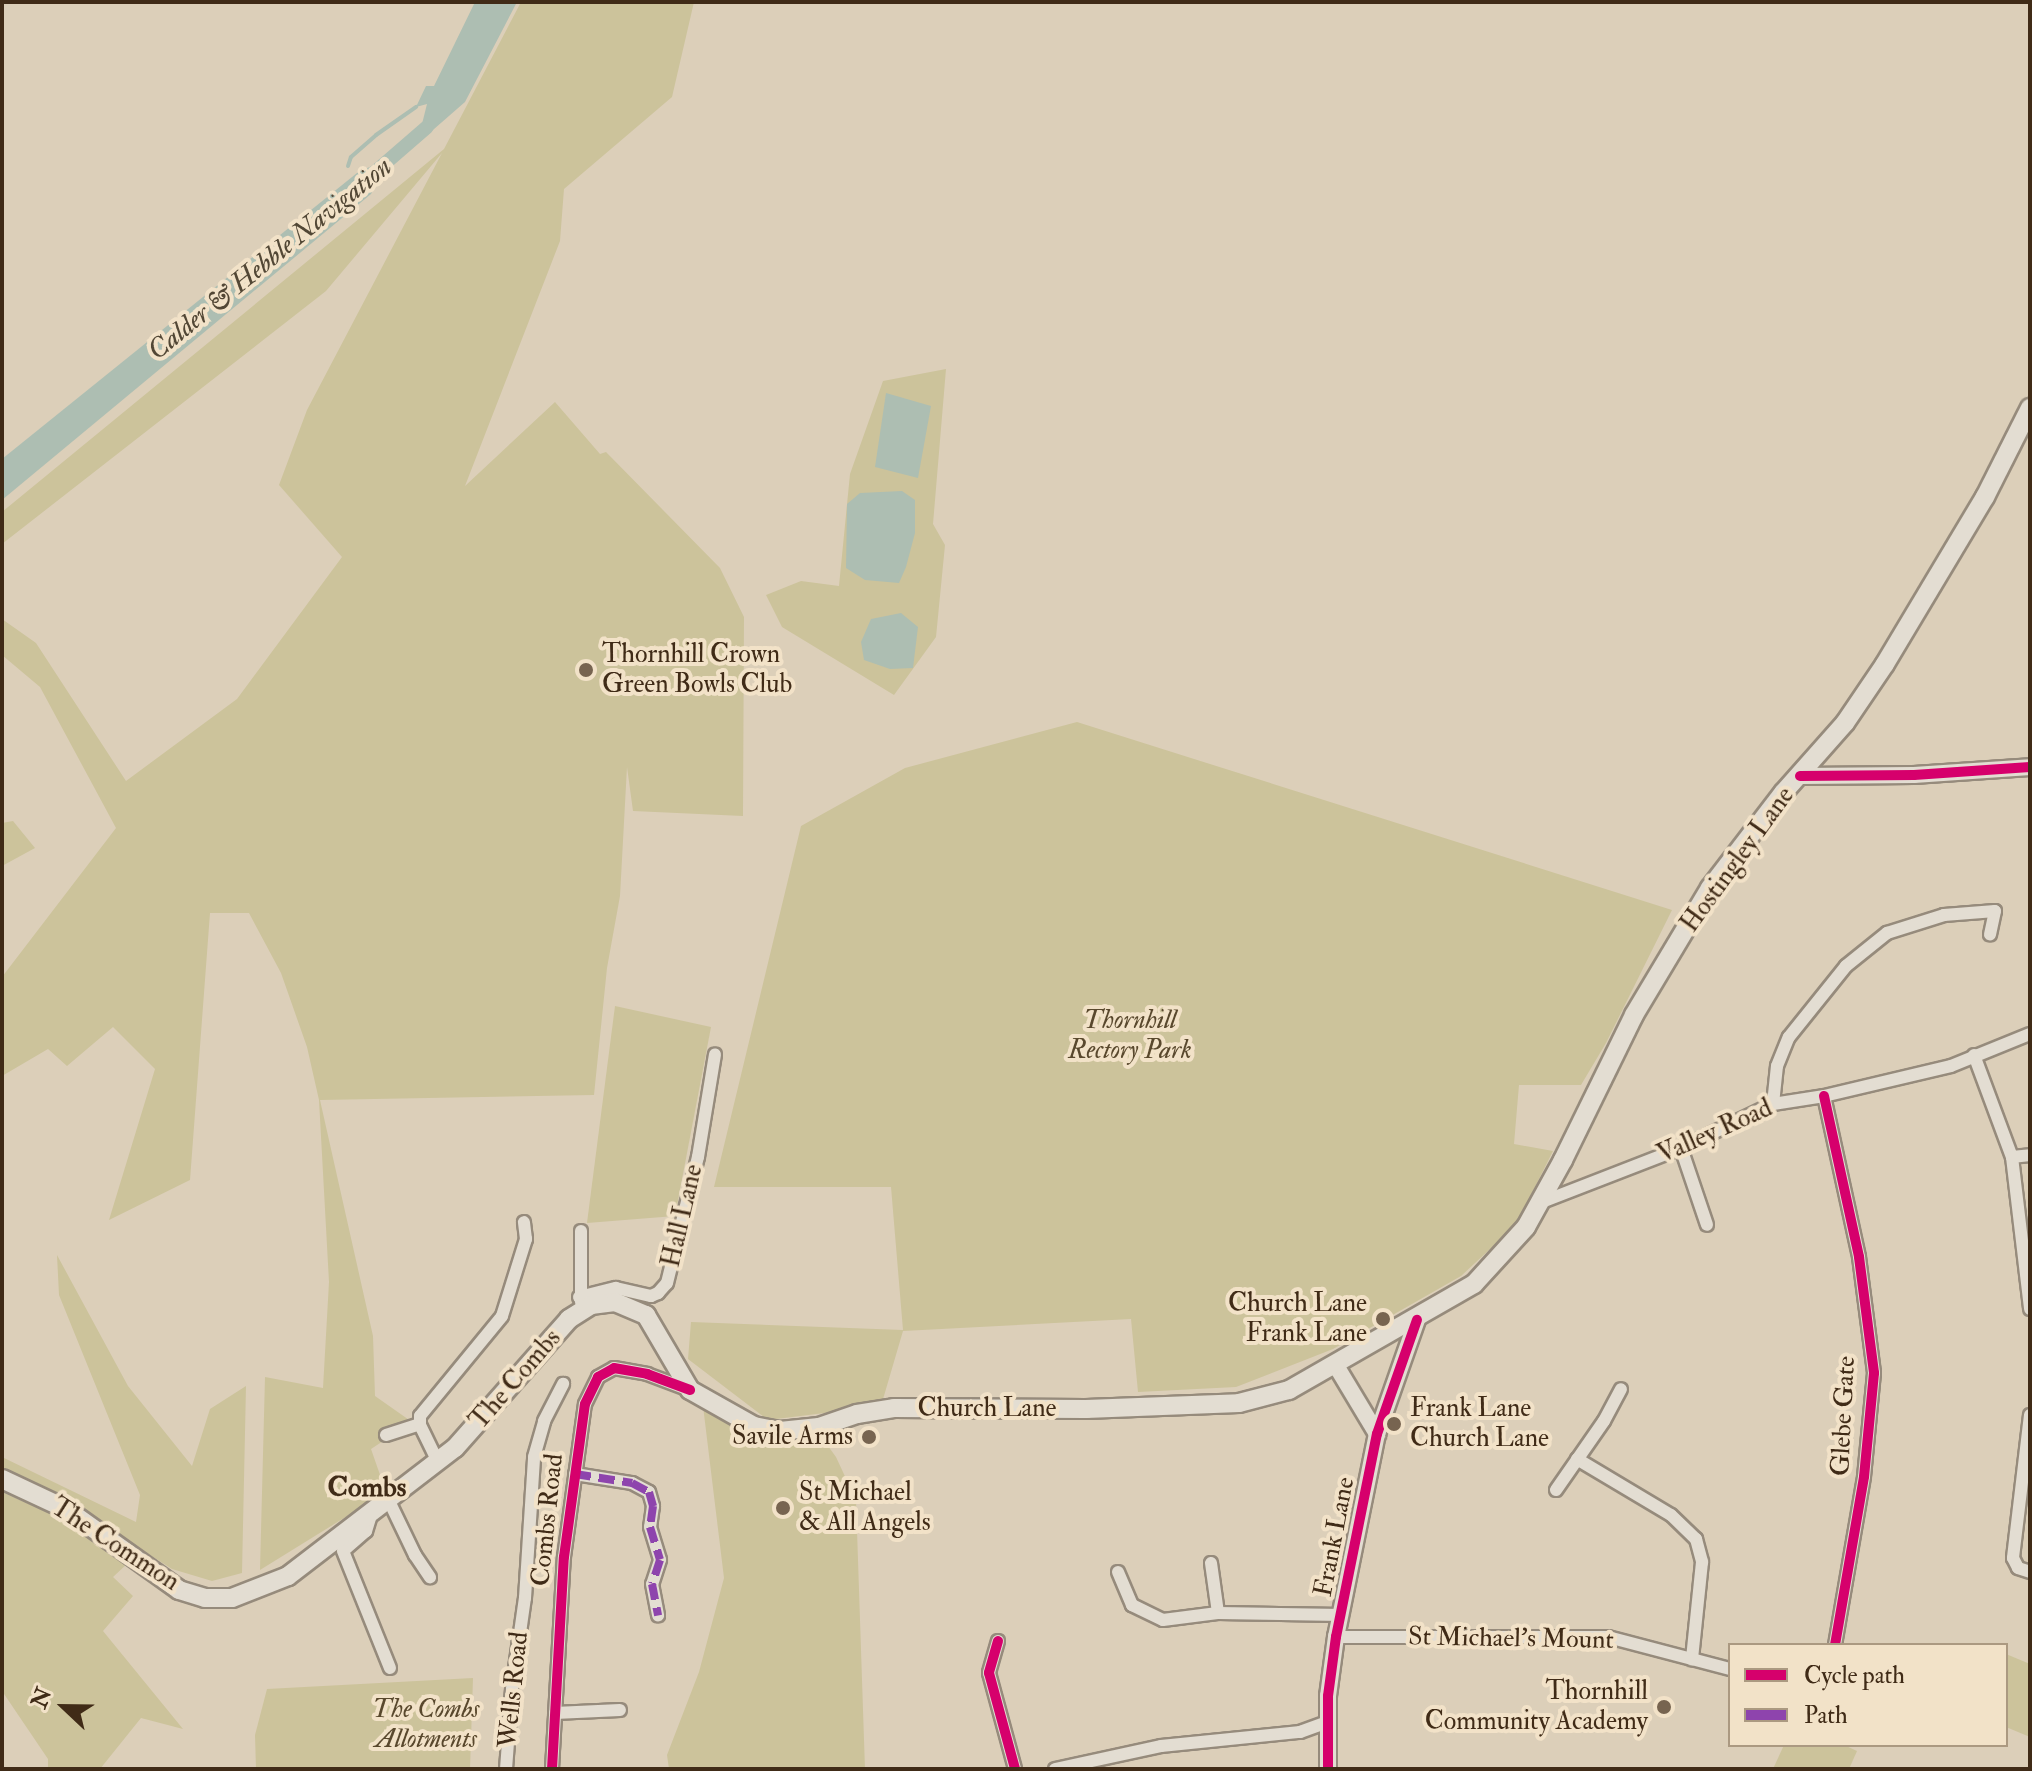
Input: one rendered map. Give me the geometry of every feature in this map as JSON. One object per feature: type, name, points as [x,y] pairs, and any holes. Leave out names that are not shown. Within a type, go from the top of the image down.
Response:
[{"type":"main road","name":"Hostingley Lane","points":[[1423,1316],[1474,1284],[1526,1227],[1542,1202],[1634,1015],[1710,888],[1845,723],[1885,664],[1985,497],[2030,408]]},
{"type":"main road","points":[[581,1303],[615,1302],[646,1315],[690,1390]]},
{"type":"main road","name":"The Combs","points":[[232,1598],[288,1576],[455,1448],[581,1303]]},
{"type":"main road","name":"Church Lane","points":[[690,1390],[754,1426],[780,1431],[819,1427],[857,1414],[894,1408],[1086,1409],[1239,1403],[1289,1390],[1423,1316]]},
{"type":"main road","name":"The Common","points":[[2,1479],[66,1509],[179,1590],[205,1598],[232,1598]]},
{"type":"street","points":[[1800,776],[1914,775],[2030,767]]},
{"type":"street","points":[[1773,1104],[1777,1066],[1789,1037],[1846,966],[1887,933],[1944,915],[1995,911],[1990,934]]},
{"type":"street","name":"Valley Road","points":[[1542,1202],[1681,1148],[1773,1104],[1824,1096],[1951,1066],[2030,1034]]},
{"type":"street","name":"Hall Lane","points":[[581,1303],[616,1288],[651,1296],[667,1283],[698,1157],[715,1054]]},
{"type":"street","points":[[1974,1055],[2012,1157],[2030,1309]]},
{"type":"street","name":"Glebe Gate","points":[[1824,1096],[1859,1257],[1874,1373],[1864,1477],[1835,1643]]},
{"type":"street","points":[[1681,1148],[1707,1225]]},
{"type":"street","points":[[2012,1157],[2030,1155]]},
{"type":"street","points":[[438,1462],[419,1424],[423,1412],[502,1316],[526,1239],[524,1222]]},
{"type":"street","points":[[581,1231],[581,1303]]},
{"type":"street","name":"Frank Lane","points":[[1328,1769],[1328,1722],[1336,1637],[1377,1434],[1423,1316]]},
{"type":"street","points":[[1335,1364],[1377,1434]]},
{"type":"street","name":"Combs Road","points":[[552,1769],[564,1557],[585,1404],[592,1385],[606,1369],[647,1374],[690,1390]]},
{"type":"street","name":"Wells Road","points":[[506,1769],[531,1522],[534,1457],[544,1421],[563,1384]]},
{"type":"street","points":[[1556,1490],[1621,1389]]},
{"type":"street","points":[[530,1414],[544,1421]]},
{"type":"street","points":[[2030,1415],[2013,1558],[2018,1568],[2030,1572]]},
{"type":"street","points":[[386,1435],[419,1424]]},
{"type":"street","points":[[1577,1459],[1671,1515],[1696,1539],[1702,1562],[1692,1659]]},
{"type":"street","points":[[575,1474],[632,1483],[649,1492],[653,1506],[650,1527],[660,1560],[652,1584],[658,1615]]},
{"type":"street","points":[[389,1501],[415,1555],[430,1577]]},
{"type":"street","points":[[371,1515],[366,1531],[343,1551],[390,1668]]},
{"type":"street","points":[[1211,1563],[1218,1613]]},
{"type":"street","points":[[1118,1572],[1132,1605],[1163,1620],[1218,1613],[1342,1615]]},
{"type":"street","name":"St Michael's Mount","points":[[1336,1637],[1608,1637],[1728,1668]]},
{"type":"street","points":[[998,1641],[989,1673],[1015,1769]]},
{"type":"street","points":[[555,1713],[620,1710]]},
{"type":"street","points":[[1055,1769],[1161,1746],[1300,1732],[1328,1722]]},
{"type":"green space","points":[[521,2],[694,2],[672,97],[564,189],[560,241],[465,486],[555,402],[600,454],[606,452],[720,568],[744,617],[743,816],[633,811],[627,767],[620,896],[607,968],[594,1095],[320,1100],[373,1336],[375,1396],[412,1422],[371,1449],[386,1492],[260,1570],[265,1377],[323,1388],[329,1282],[319,1100],[307,1047],[281,973],[249,913],[210,913],[190,1180],[109,1220],[155,1069],[113,1027],[67,1066],[48,1049],[2,1076],[2,977],[116,828],[40,687],[2,655],[2,619],[36,643],[126,781],[237,699],[342,557],[279,485],[307,410],[442,153],[326,291],[2,544],[2,512],[444,149]]},
{"type":"green space","points":[[946,369],[933,524],[945,545],[936,637],[894,695],[782,627],[766,595],[801,581],[839,586],[850,474],[883,381]]},
{"type":"green space","name":"Thornhill Rectory Park","points":[[1077,722],[1672,910],[1606,1043],[1581,1085],[1519,1085],[1514,1144],[1553,1151],[1516,1225],[1461,1276],[1333,1349],[1236,1387],[1138,1392],[1131,1319],[903,1331],[881,1406],[768,1420],[688,1359],[691,1322],[903,1330],[891,1187],[714,1187],[801,826],[905,768]]},
{"type":"green space","points":[[13,821],[35,848],[2,866],[2,823]]},
{"type":"green space","points":[[615,1006],[711,1027],[675,1216],[587,1223]]},
{"type":"green space","points":[[57,1255],[128,1386],[192,1466],[210,1409],[246,1386],[242,1573],[212,1581],[172,1569],[75,1507],[2,1471],[2,1457],[136,1522],[140,1495],[59,1295]]},
{"type":"green space","points":[[703,1406],[820,1435],[836,1457],[856,1500],[865,1769],[669,1769],[667,1755],[699,1672],[724,1578]]},
{"type":"green space","points":[[2,1492],[62,1519],[128,1563],[113,1577],[133,1596],[103,1631],[183,1729],[141,1718],[100,1769],[48,1769],[48,1759],[2,1691]]},
{"type":"green space","points":[[2008,1655],[2030,1664],[2030,1737],[2008,1728]]},
{"type":"green space","name":"The Combs Allotments","points":[[473,1678],[470,1769],[256,1769],[255,1735],[267,1689]]},
{"type":"green space","points":[[1783,1747],[1848,1747],[1857,1751],[1849,1769],[1773,1769]]},
{"type":"water","points":[[475,2],[517,2],[465,102],[418,143],[412,135],[422,124],[427,104],[416,107],[426,86],[434,86]]},
{"type":"water","points":[[378,163],[384,170],[371,194],[2,500],[2,459],[357,173]]},
{"type":"water","points":[[886,393],[931,406],[918,478],[875,467]]},
{"type":"water","points":[[902,491],[915,500],[915,533],[906,567],[899,583],[865,580],[846,568],[847,504],[860,493]]},
{"type":"water","points":[[901,613],[918,627],[913,668],[890,669],[864,660],[861,642],[871,619]]},
{"type":"waterway","points":[[348,166],[351,157],[376,135],[416,107]]},
{"type":"waterway","name":"Calder & Hebble Navigation","points":[[367,179],[427,127]]},
{"type":"marked path","points":[[575,1474],[632,1483],[649,1492],[653,1506],[650,1527],[660,1560],[652,1584],[658,1615]]},
{"type":"cycle path","points":[[1800,776],[1914,775],[2030,767]]},
{"type":"cycle path","points":[[1824,1096],[1859,1257],[1874,1373],[1864,1477],[1835,1643]]},
{"type":"cycle path","points":[[1328,1769],[1328,1696],[1336,1637],[1377,1434],[1417,1320]]},
{"type":"cycle path","points":[[552,1769],[564,1557],[585,1404],[598,1377],[614,1368],[647,1374],[690,1390]]},
{"type":"cycle path","points":[[998,1641],[989,1673],[1015,1769]]},
{"type":"place","name":"Thornhill Crown Green Bowls Club","points":[[586,670]]},
{"type":"place","name":"Church Lane Frank Lane","points":[[1383,1319]]},
{"type":"place","name":"Frank Lane Church Lane","points":[[1394,1424]]},
{"type":"place","name":"Savile Arms","points":[[869,1437]]},
{"type":"place","name":"St Michael & All Angels","points":[[783,1508]]},
{"type":"place","name":"Thornhill Community Academy","points":[[1664,1707]]},
{"type":"district","name":"Combs","points":[[367,1488]]}]
